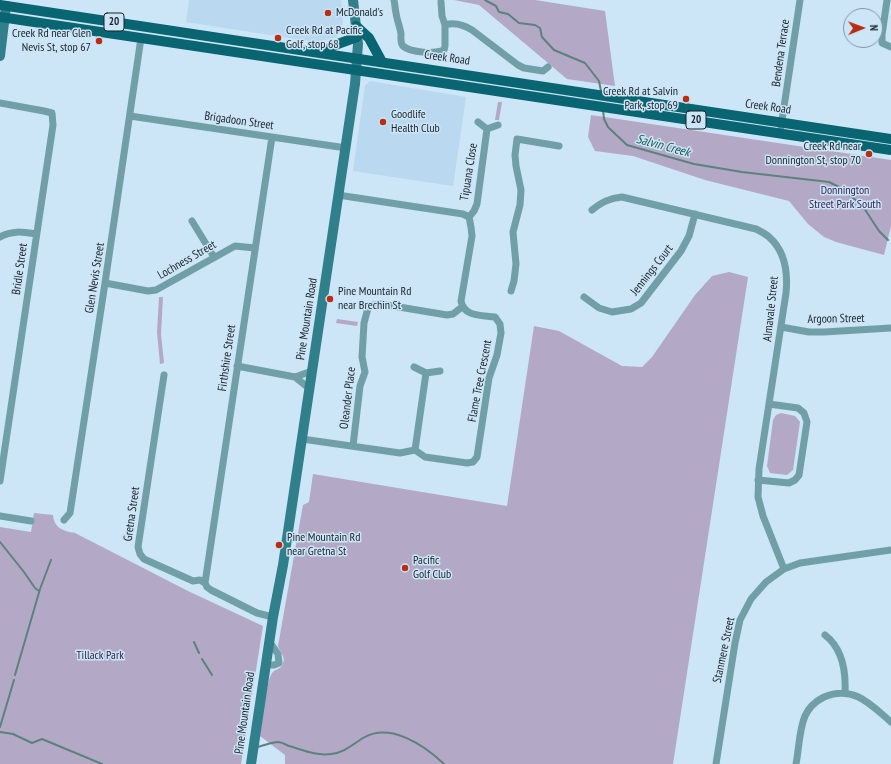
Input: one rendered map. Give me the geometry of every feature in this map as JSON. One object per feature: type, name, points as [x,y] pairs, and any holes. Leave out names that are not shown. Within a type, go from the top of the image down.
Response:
[{"type":"main road","name":"Pine Mountain Road","points":[[251,764],[272,616],[283,565],[310,389],[357,70],[357,37],[353,0]]},
{"type":"main road","points":[[0,56],[4,4]]},
{"type":"main road","name":"Creek Road","points":[[4,4],[30,5],[321,53],[891,138]]},
{"type":"main road","name":"Creek Road","points":[[3,17],[891,150]]},
{"type":"main road","points":[[356,26],[368,38],[382,62]]},
{"type":"main road","points":[[321,53],[335,45],[357,37]]},
{"type":"street","points":[[394,0],[396,14],[401,29],[401,42],[403,46],[408,49],[419,52],[444,50],[445,25],[442,16],[441,2]]},
{"type":"street","name":"Bendena Terrace","points":[[780,133],[800,0]]},
{"type":"street","points":[[887,0],[882,43],[891,47]]},
{"type":"street","points":[[445,25],[463,25],[524,68],[543,71],[548,67]]},
{"type":"street","name":"Glen Nevis Street","points":[[64,520],[70,512],[106,283],[142,38]]},
{"type":"street","name":"Bridle Street","points":[[0,103],[52,113],[53,124],[3,435],[0,481]]},
{"type":"street","name":"Brigadoon Street","points":[[130,116],[346,148]]},
{"type":"street","name":"Tipuana Close","points":[[478,122],[487,129]]},
{"type":"street","name":"Tipuana Close","points":[[487,129],[498,125]]},
{"type":"street","name":"Tipuana Close","points":[[469,217],[477,204],[487,129]]},
{"type":"street","name":"Firthshire Street","points":[[205,583],[272,137]]},
{"type":"street","points":[[511,291],[516,264],[513,232],[520,205],[521,190],[515,155],[517,139],[559,146]]},
{"type":"street","points":[[338,195],[463,214],[469,217],[472,236],[461,301],[462,307]]},
{"type":"street","name":"Almavale Street","points":[[592,210],[602,202],[611,198],[622,197],[756,229],[770,237],[779,249],[785,264],[787,278],[758,480],[758,497],[763,516],[784,569]]},
{"type":"street","name":"Jennings Court","points":[[584,297],[599,308],[612,312],[631,309],[641,303],[681,251],[689,236],[695,214]]},
{"type":"street","points":[[192,221],[214,257]]},
{"type":"street","points":[[0,237],[7,233],[18,231],[36,234]]},
{"type":"street","name":"Lochness Street","points":[[106,283],[148,291],[156,290],[234,246],[255,248]]},
{"type":"street","name":"Oleander Place","points":[[353,446],[360,386],[365,372],[362,357],[364,325],[368,308],[381,304],[447,315],[453,314],[462,307]]},
{"type":"street","name":"Flame Tree Crescent","points":[[414,450],[425,457],[467,463],[473,462],[477,457],[489,378],[498,355],[500,324],[495,317],[470,313],[465,311],[462,307]]},
{"type":"street","name":"Argoon Street","points":[[781,327],[809,332],[891,328]]},
{"type":"street","points":[[238,366],[295,377],[310,389]]},
{"type":"street","points":[[414,367],[426,373],[440,371]]},
{"type":"street","points":[[295,377],[312,371]]},
{"type":"street","points":[[302,439],[400,454],[414,450],[426,373]]},
{"type":"street","name":"Gretna Street","points":[[164,375],[138,547],[140,554],[144,559],[193,581],[200,580],[211,590],[257,613],[272,616]]},
{"type":"street","points":[[758,480],[789,483],[795,480],[799,475],[807,422],[804,413],[798,408],[769,404]]},
{"type":"street","points":[[0,516],[31,521]]},
{"type":"street","name":"Stanmere Street","points":[[716,764],[734,643],[740,620],[751,599],[766,582],[784,569],[800,563],[891,550]]},
{"type":"street","points":[[825,635],[833,641],[841,655],[845,692]]},
{"type":"street","points":[[796,764],[802,724],[812,706],[819,699],[829,695],[845,692],[856,695],[866,701],[891,722]]},
{"type":"shaded area","points":[[189,0],[341,0],[343,23],[337,37],[317,42],[186,22]]},
{"type":"shaded area","points":[[370,81],[466,97],[453,186],[353,171],[365,86]]},
{"type":"green space","points":[[454,0],[535,0],[605,11],[615,86],[567,79],[479,5]]},
{"type":"green space","points":[[498,102],[502,102],[499,120],[495,120]]},
{"type":"green space","name":"Donnington Street Park South","points":[[591,115],[891,160],[891,226],[884,255],[836,242],[824,237],[808,224],[789,201],[705,180],[633,156],[595,151],[588,137]]},
{"type":"green space","name":"Pacific Golf Club","points":[[729,272],[748,277],[673,764],[285,764],[285,755],[260,736],[266,694],[270,679],[272,673],[281,667],[284,661],[278,646],[303,505],[309,502],[313,474],[507,506],[534,326],[559,331],[622,366],[642,367],[652,357],[695,295],[712,276]]},
{"type":"green space","points":[[159,297],[163,297],[161,334],[164,363],[160,364],[157,332]]},
{"type":"green space","points":[[337,319],[358,322],[357,326],[336,323]]},
{"type":"green space","points":[[781,413],[795,416],[800,422],[793,470],[787,475],[770,473],[767,466],[773,420],[776,415]]},
{"type":"green space","name":"Tillack Park","points":[[34,513],[53,515],[57,526],[63,530],[75,533],[188,591],[263,626],[241,764],[0,764],[0,527],[31,532]]},
{"type":"waterway","name":"Salvin Creek","points":[[485,0],[496,6],[499,12],[508,14],[519,23],[535,25],[540,28],[542,37],[554,50],[585,63],[599,81],[601,91]]},
{"type":"waterway","name":"Salvin Creek","points":[[603,110],[604,119],[608,127],[627,145],[694,164],[742,172],[829,182],[839,187],[862,205],[879,231],[888,240]]},
{"type":"waterway","points":[[0,542],[35,588],[39,591]]},
{"type":"waterway","points":[[15,675],[40,589],[51,560]]},
{"type":"waterway","points":[[194,642],[199,653]]},
{"type":"waterway","points":[[202,659],[212,675]]},
{"type":"waterway","points":[[0,727],[14,680]]},
{"type":"waterway","points":[[0,732],[13,734],[32,743],[42,739],[102,764]]},
{"type":"waterway","points":[[257,747],[279,742],[310,752],[331,754],[344,750],[363,738],[373,734],[384,733],[395,734],[417,743],[444,764]]},
{"type":"place","name":"McDonald's","points":[[328,13]]},
{"type":"place","name":"Creek Rd at Pacific Golf, stop 68","points":[[278,38]]},
{"type":"place","name":"Creek Rd near Glen Nevis St, stop 67","points":[[99,41]]},
{"type":"place","name":"Creek Rd at Salvin Park, stop 69","points":[[686,99]]},
{"type":"place","name":"Goodlife Health Club","points":[[383,122]]},
{"type":"place","name":"Creek Rd near Donnington St, stop 70","points":[[869,154]]},
{"type":"place","name":"Pine Mountain Rd near Brechin St","points":[[330,299]]},
{"type":"place","name":"Pine Mountain Rd near Gretna St","points":[[279,545]]},
{"type":"place","name":"Pacific Golf Club","points":[[405,568]]}]
